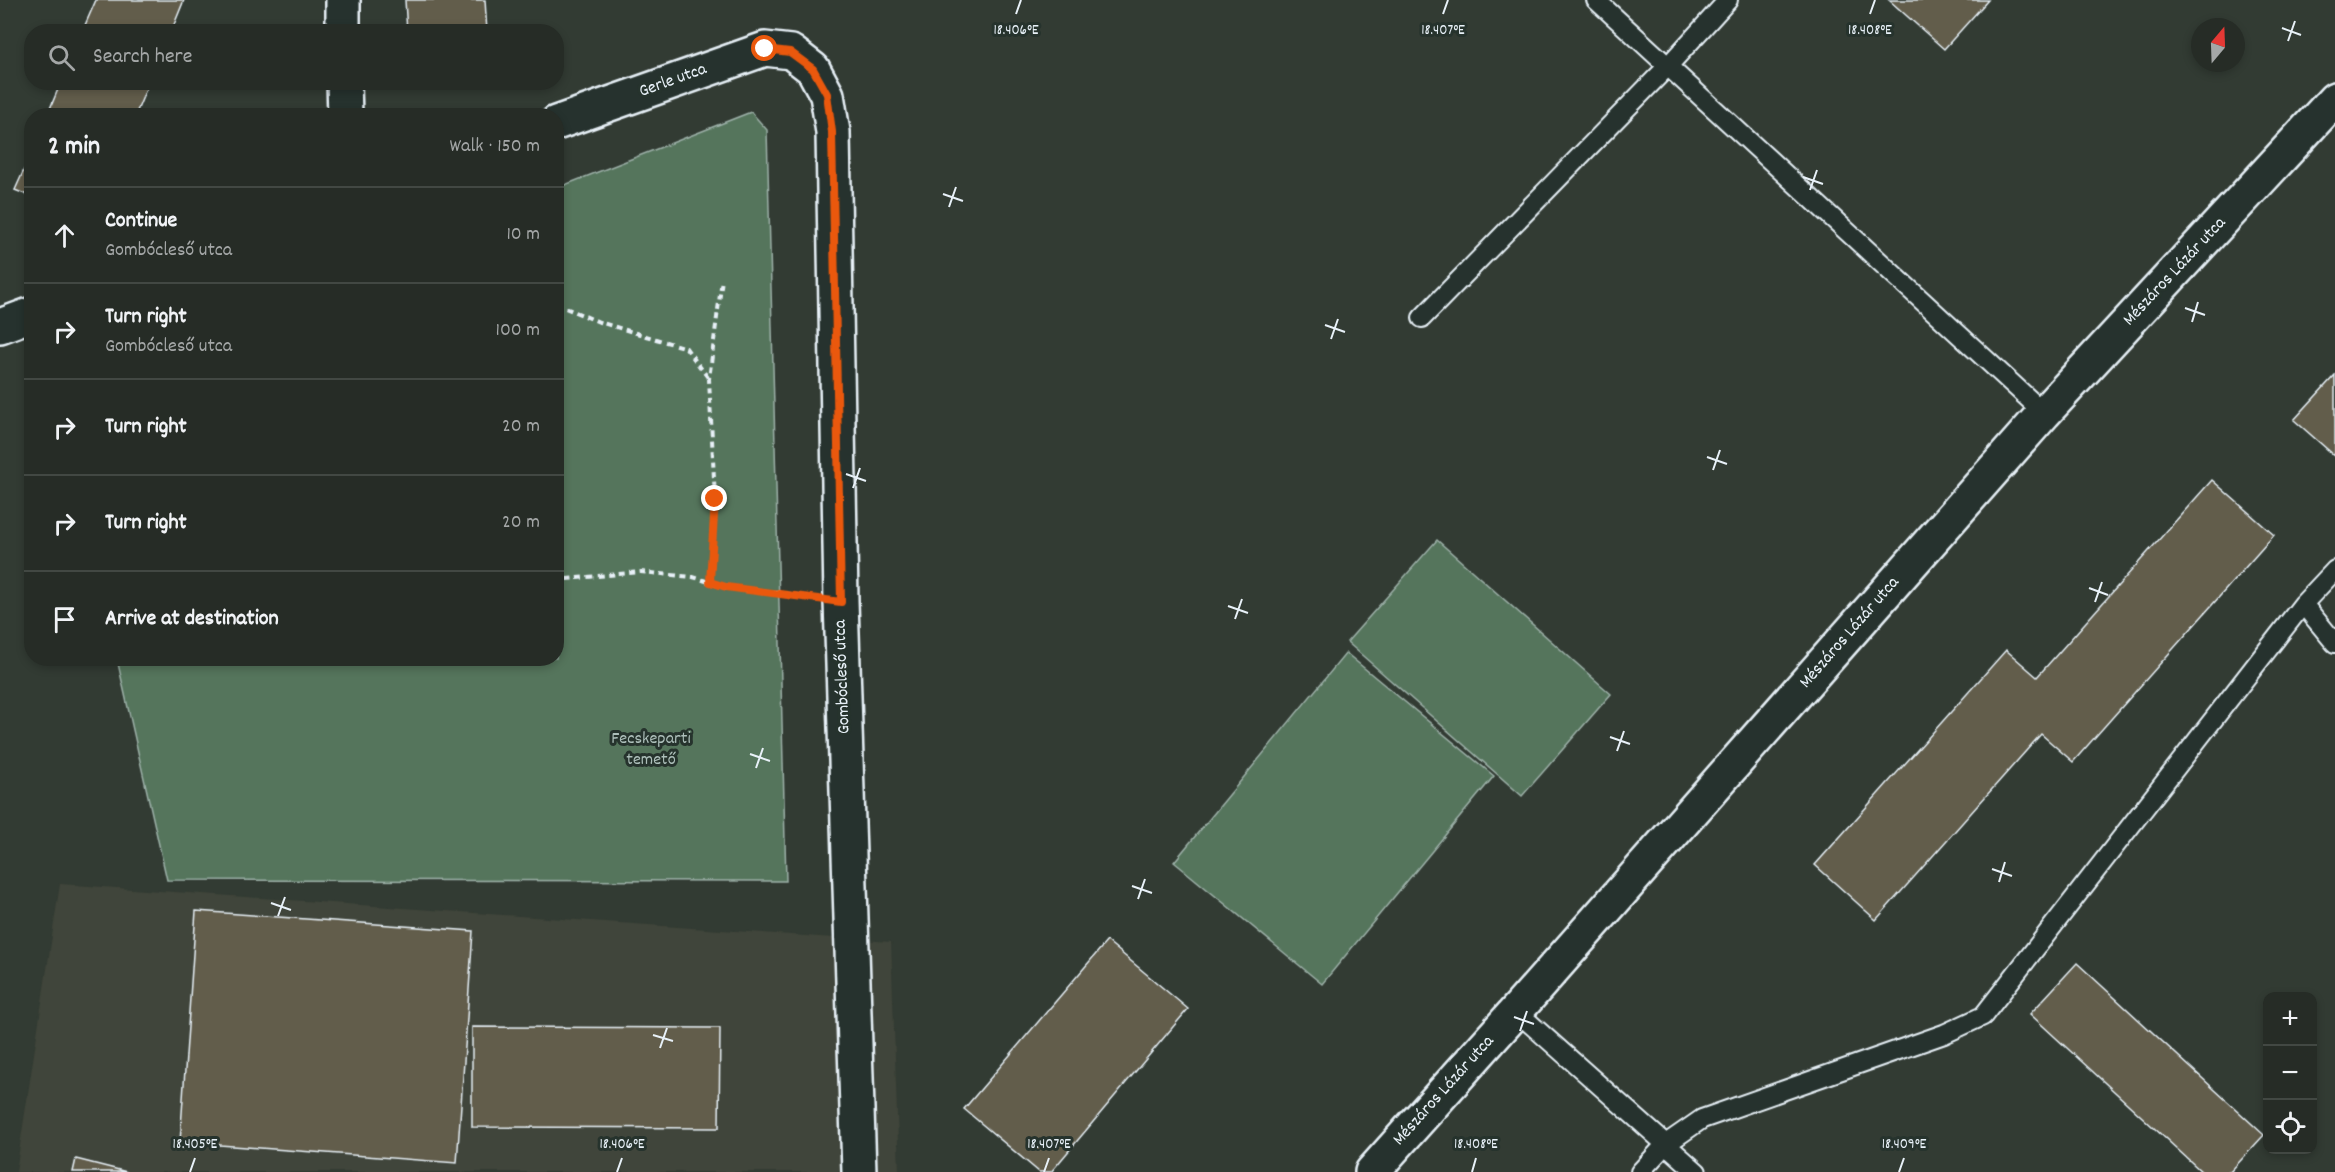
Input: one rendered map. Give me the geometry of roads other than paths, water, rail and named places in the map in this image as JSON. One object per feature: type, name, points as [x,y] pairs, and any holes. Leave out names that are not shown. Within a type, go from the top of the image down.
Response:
[{"type":"street","points":[[343,0],[343,24]]},
{"type":"street","name":"Gerle utca","points":[[564,120],[765,49],[790,52]]},
{"type":"street","name":"Gombócleső utca","points":[[790,52],[813,69],[827,94],[832,132],[841,602],[859,1172]]},
{"type":"street","points":[[344,90],[345,108]]},
{"type":"street","name":"Mészáros Lázár utca","points":[[1372,1172],[2044,413],[2335,99]]},
{"type":"street","points":[[0,326],[24,317]]},
{"type":"lane","points":[[1596,0],[2044,413]]},
{"type":"lane","points":[[1422,318],[1668,66],[1728,0]]},
{"type":"lane","points":[[1640,1172],[1666,1144],[1702,1119],[1944,1034],[1983,1016],[2303,604],[2335,570]]},
{"type":"lane","points":[[2303,604],[2335,643]]},
{"type":"lane","points":[[1516,1011],[1697,1172]]},
{"type":"park label","name":"Fecskeparti temető","points":[[651,750]]}]
